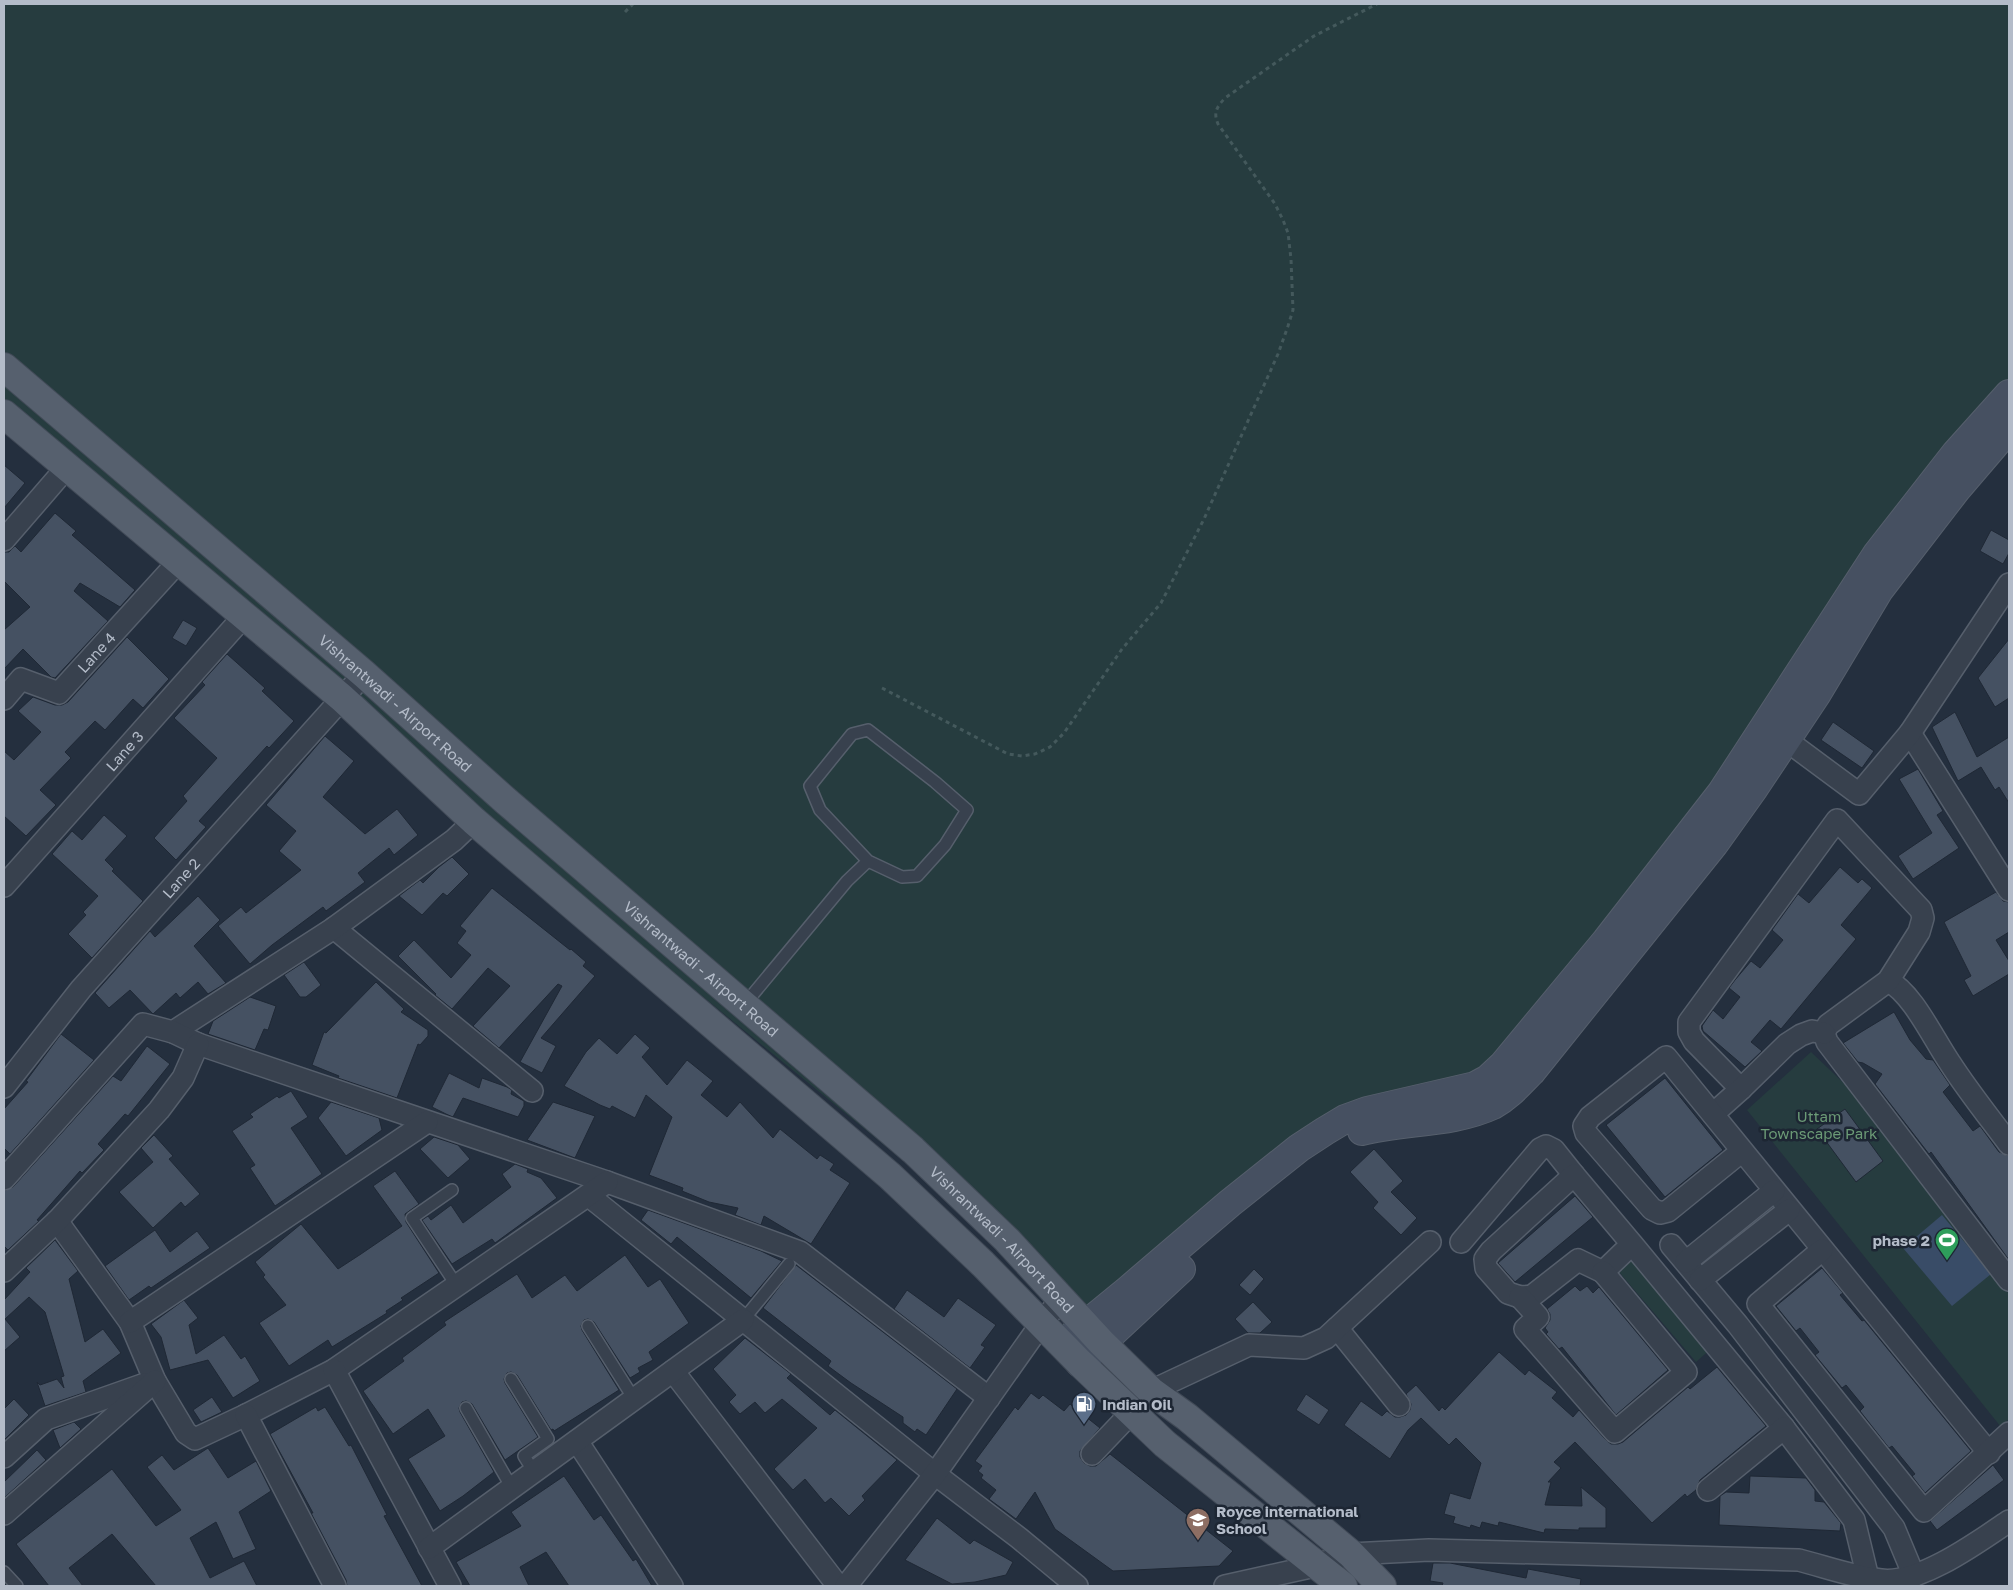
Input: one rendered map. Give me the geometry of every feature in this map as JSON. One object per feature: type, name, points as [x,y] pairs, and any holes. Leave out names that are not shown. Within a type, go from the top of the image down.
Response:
[{"type":"main road","name":"Vishrantwadi - Airport Road","points":[[4,367],[364,674],[492,789],[913,1150],[1007,1240],[1092,1333],[1151,1390],[1351,1554],[1382,1586]]},
{"type":"main road","name":"Vishrantwadi - Airport Road","points":[[4,414],[342,698],[474,821],[890,1176],[983,1264],[1071,1354],[1165,1444],[1312,1573],[1343,1586]]},
{"type":"street","points":[[1071,1354],[1092,1333],[1128,1290],[1230,1203],[1299,1148],[1345,1119],[1367,1111],[1475,1086],[1488,1078],[1502,1065],[1606,941],[1722,792],[1877,554],[1956,453],[2009,394]]},
{"type":"street","points":[[1092,1333],[1303,1164],[1344,1139],[1360,1132],[1383,1126],[1470,1114],[1494,1104],[1510,1093],[1531,1072],[1714,844],[1816,695],[1878,590],[1956,490],[2009,428]]},
{"type":"street","points":[[4,540],[67,467]]},
{"type":"street","name":"Lane 4","points":[[4,699],[21,679],[59,693],[179,561]]},
{"type":"street","points":[[1786,740],[1859,794],[1910,733],[2007,594]]},
{"type":"street","name":"Lane 3","points":[[4,886],[244,616]]},
{"type":"street","name":"Lane 2","points":[[4,1087],[81,989],[364,674]]},
{"type":"street","points":[[1910,733],[2009,890]]},
{"type":"street","points":[[1741,1089],[1694,1040],[1688,1032],[1689,1022],[1837,820],[1921,910],[1923,918],[1919,932],[1888,981],[1828,1025],[1824,1033],[1826,1042],[2009,1280]]},
{"type":"street","points":[[172,1032],[334,928],[454,840],[474,821]]},
{"type":"street","points":[[334,928],[532,1092]]},
{"type":"street","points":[[1888,981],[1897,986],[1908,997],[1951,1064],[2009,1144]]},
{"type":"street","points":[[4,1179],[143,1024],[172,1032],[198,1044],[607,1182],[800,1252],[989,1398]]},
{"type":"street","points":[[1713,1114],[1787,1044],[1800,1035],[1812,1031],[1824,1033]]},
{"type":"street","points":[[4,1271],[57,1221],[160,1110],[183,1078],[198,1044]]},
{"type":"street","points":[[1742,1150],[1668,1211],[1660,1213],[1652,1209],[1586,1133],[1584,1126],[1590,1117],[1666,1057],[1742,1150],[1789,1210],[1989,1453]]},
{"type":"street","points":[[130,1322],[428,1122]]},
{"type":"street","points":[[1461,1242],[1540,1149],[1546,1146],[1554,1150],[1784,1428],[1854,1520],[1868,1578]]},
{"type":"street","points":[[1520,1297],[1538,1317],[1525,1328],[1615,1432],[1686,1372],[1603,1272],[1578,1260],[1532,1296],[1520,1297],[1508,1293],[1486,1268],[1485,1259],[1491,1251],[1574,1175]]},
{"type":"street","points":[[57,1221],[130,1322],[155,1381],[190,1437],[195,1438],[246,1415],[334,1370],[607,1182]]},
{"type":"street","points":[[1686,1262],[1774,1191]]},
{"type":"street","points":[[589,1196],[1077,1586]]},
{"type":"street","points":[[1700,1280],[1789,1210]]},
{"type":"street","points":[[1151,1390],[1249,1345],[1304,1348],[1326,1338],[1430,1242]]},
{"type":"street","points":[[1603,1272],[1632,1244]]},
{"type":"street","points":[[1672,1245],[1738,1325],[1894,1528],[1914,1576]]},
{"type":"street","points":[[1822,1250],[1758,1304],[1924,1510],[2009,1433]]},
{"type":"street","points":[[846,1586],[935,1474],[1041,1324],[1061,1299]]},
{"type":"street","points":[[429,1548],[743,1320]]},
{"type":"street","points":[[1337,1328],[1398,1404]]},
{"type":"street","points":[[334,1370],[450,1586]]},
{"type":"street","points":[[673,1371],[838,1586]]},
{"type":"street","points":[[4,1457],[46,1419],[155,1381]]},
{"type":"street","points":[[4,1514],[155,1381]]},
{"type":"street","points":[[1092,1454],[1132,1412]]},
{"type":"street","points":[[246,1415],[335,1586]]},
{"type":"street","points":[[1708,1490],[1784,1428]]},
{"type":"street","points":[[577,1441],[672,1586]]},
{"type":"street","points":[[1225,1586],[1312,1573],[1351,1554],[1429,1550],[1799,1560],[1883,1581],[1914,1576],[1948,1561],[2009,1522]]},
{"type":"lane","points":[[868,730],[935,782],[967,810],[946,845],[917,876],[902,877],[868,861],[820,810],[810,786],[852,734],[868,730]]},
{"type":"lane","points":[[744,1005],[847,880],[868,861]]},
{"type":"lane","points":[[452,1190],[412,1218],[457,1286]]},
{"type":"lane","points":[[743,1320],[789,1264]]},
{"type":"lane","points":[[588,1326],[634,1399]]},
{"type":"lane","points":[[511,1379],[548,1439],[524,1456],[534,1472]]},
{"type":"lane","points":[[466,1408],[512,1488]]},
{"type":"lane","points":[[4,1572],[17,1586]]},
{"type":"path","points":[[625,12],[632,4]]},
{"type":"path","points":[[882,688],[1008,754],[1022,756],[1035,754],[1050,748],[1064,733],[1122,649],[1161,602],[1204,519],[1278,354],[1293,310],[1288,233],[1275,204],[1218,124],[1215,116],[1216,108],[1225,98],[1314,36],[1378,4]]},
{"type":"green space","points":[[4,4],[2009,4],[2009,450],[1871,591],[1510,1093],[1374,1117],[1278,1163],[1092,1315],[4,425]]},
{"type":"green space","name":"Uttam Townscape Park","points":[[1811,1052],[1852,1091],[2009,1294],[2009,1419],[2001,1427],[1747,1110]]},
{"type":"green space","points":[[1633,1235],[1722,1339],[1696,1362],[1607,1258]]},
{"type":"water","name":"phase 2","points":[[1942,1215],[1991,1274],[1952,1306],[1903,1248]]},
{"type":"building","points":[[4,465],[25,483],[4,508]]},
{"type":"building","points":[[55,513],[76,531],[72,535],[135,590],[120,607],[80,583],[74,591],[108,621],[55,678],[51,677],[23,649],[4,669],[4,630],[30,607],[4,581],[4,552],[9,552],[15,546],[21,552]]},
{"type":"building","points":[[1991,530],[2009,540],[2009,553],[2003,564],[1980,551]]},
{"type":"building","points":[[183,620],[197,628],[186,646],[172,638]]},
{"type":"building","points":[[127,637],[169,679],[143,708],[133,699],[105,730],[95,721],[65,752],[71,758],[40,790],[56,805],[26,836],[4,816],[4,751],[14,760],[41,732],[18,711],[33,697],[55,705],[62,705],[68,702]]},
{"type":"building","points":[[2009,639],[2009,698],[1995,707],[1978,678]]},
{"type":"building","points":[[227,654],[265,688],[262,691],[294,721],[269,748],[267,746],[199,821],[206,827],[176,860],[154,838],[187,801],[183,796],[217,758],[174,718],[205,685],[202,682]]},
{"type":"building","points":[[1955,712],[1977,757],[2009,737],[2009,803],[1999,787],[1995,790],[1981,767],[1958,781],[1932,727]]},
{"type":"building","points":[[1833,722],[1874,751],[1862,768],[1821,740]]},
{"type":"building","points":[[325,736],[354,761],[323,797],[365,834],[397,809],[418,835],[394,855],[389,848],[358,873],[365,882],[326,911],[323,907],[250,964],[218,926],[241,907],[246,913],[301,870],[279,851],[296,831],[266,805]]},
{"type":"building","points":[[1918,769],[1943,811],[1937,815],[1959,848],[1913,879],[1898,856],[1932,833],[1899,779]]},
{"type":"building","points":[[104,815],[127,836],[105,860],[114,869],[112,871],[143,901],[92,958],[68,934],[86,915],[83,912],[98,896],[52,854],[72,831],[82,840]]},
{"type":"building","points":[[452,857],[469,874],[447,896],[443,893],[422,915],[399,896],[420,880],[423,883]]},
{"type":"building","points":[[1840,867],[1858,883],[1862,879],[1872,888],[1841,925],[1856,939],[1781,1029],[1770,1020],[1751,1042],[1762,1051],[1745,1067],[1703,1031],[1702,1026],[1713,1010],[1723,1019],[1740,997],[1729,988],[1735,980],[1751,961],[1760,968],[1783,940],[1772,930],[1798,894],[1809,903]]},
{"type":"building","points":[[492,888],[571,949],[586,962],[583,966],[595,976],[541,1038],[556,1046],[542,1073],[520,1062],[562,986],[558,984],[499,1048],[473,1026],[510,986],[488,968],[452,1009],[435,995],[398,956],[414,940],[451,978],[471,955],[457,943],[466,931],[460,926]]},
{"type":"building","points":[[1996,892],[2003,901],[2009,902],[2009,932],[1996,940],[2009,961],[2009,974],[1973,996],[1964,980],[1971,976],[1944,922]]},
{"type":"building","points":[[198,896],[220,920],[194,946],[226,983],[208,994],[198,982],[180,998],[176,993],[153,1014],[130,990],[109,1008],[95,993],[150,931],[155,937]]},
{"type":"building","points":[[304,962],[321,985],[306,997],[300,997],[284,975]]},
{"type":"building","points":[[376,982],[404,1009],[401,1012],[428,1030],[428,1036],[420,1045],[418,1044],[397,1098],[338,1078],[339,1076],[312,1065],[324,1032],[326,1033]]},
{"type":"building","points":[[250,997],[276,1006],[268,1030],[264,1029],[255,1050],[208,1034],[213,1021]]},
{"type":"building","points":[[1894,1012],[1910,1040],[1926,1059],[1933,1060],[1950,1085],[1943,1092],[1973,1131],[1980,1126],[1999,1152],[2009,1156],[2009,1260],[1931,1152],[1929,1154],[1875,1084],[1882,1074],[1858,1062],[1843,1043]]},
{"type":"building","points":[[61,1034],[94,1060],[10,1154],[4,1148],[4,1109],[28,1082],[26,1081]]},
{"type":"building","points":[[635,1034],[650,1048],[642,1057],[667,1085],[687,1060],[713,1081],[701,1095],[727,1117],[740,1102],[773,1138],[780,1129],[817,1159],[820,1155],[834,1164],[830,1170],[850,1183],[811,1244],[764,1216],[761,1225],[735,1215],[738,1208],[709,1202],[682,1191],[683,1188],[649,1175],[672,1117],[646,1095],[635,1118],[612,1106],[610,1109],[600,1105],[564,1086],[586,1052],[599,1038],[617,1054]]},
{"type":"building","points":[[147,1046],[170,1064],[128,1116],[125,1114],[98,1144],[104,1150],[82,1173],[80,1171],[37,1220],[39,1221],[8,1250],[4,1246],[4,1191],[13,1187],[113,1076],[121,1081]]},
{"type":"building","points":[[449,1073],[479,1088],[482,1078],[507,1087],[512,1090],[511,1094],[524,1101],[524,1106],[518,1117],[463,1098],[453,1117],[446,1114],[432,1107]]},
{"type":"building","points":[[1665,1078],[1723,1150],[1665,1197],[1606,1125]]},
{"type":"building","points":[[291,1091],[308,1117],[291,1128],[322,1174],[275,1206],[250,1168],[255,1165],[232,1131],[253,1117],[250,1114],[277,1096],[279,1098]]},
{"type":"building","points":[[331,1102],[379,1118],[382,1130],[346,1156],[318,1118]]},
{"type":"building","points":[[553,1102],[595,1116],[575,1158],[527,1140]]},
{"type":"building","points":[[1845,1109],[1883,1161],[1856,1182],[1817,1129]]},
{"type":"building","points":[[154,1135],[173,1156],[169,1159],[200,1194],[185,1207],[181,1202],[153,1228],[119,1192],[153,1162],[141,1148]]},
{"type":"building","points":[[434,1137],[458,1145],[470,1159],[448,1178],[420,1149]]},
{"type":"building","points":[[1374,1149],[1403,1181],[1391,1192],[1417,1218],[1401,1235],[1373,1208],[1378,1202],[1350,1172]]},
{"type":"building","points":[[515,1164],[528,1169],[527,1172],[541,1178],[557,1198],[495,1243],[492,1239],[452,1264],[422,1220],[428,1216],[431,1220],[451,1205],[463,1223],[511,1187],[502,1174]]},
{"type":"building","points":[[395,1171],[419,1204],[405,1214],[406,1222],[439,1273],[401,1298],[403,1300],[386,1311],[387,1313],[332,1347],[328,1340],[289,1366],[259,1323],[286,1305],[263,1277],[265,1275],[255,1262],[301,1224],[338,1269],[402,1226],[373,1186]]},
{"type":"building","points":[[1575,1196],[1593,1217],[1515,1282],[1498,1263]]},
{"type":"building","points":[[648,1210],[761,1251],[782,1261],[751,1298],[677,1237],[671,1244],[641,1220]]},
{"type":"building","points":[[155,1230],[170,1252],[197,1231],[210,1248],[151,1288],[149,1286],[129,1300],[105,1266]]},
{"type":"building","points":[[55,1240],[78,1271],[69,1279],[85,1342],[103,1329],[121,1353],[83,1381],[86,1392],[45,1406],[37,1382],[40,1385],[57,1379],[64,1388],[61,1377],[64,1376],[45,1312],[29,1297],[5,1319],[20,1337],[4,1351],[4,1300],[30,1272],[26,1268]]},
{"type":"building","points":[[625,1255],[648,1287],[660,1279],[689,1323],[649,1352],[653,1360],[638,1368],[640,1372],[630,1378],[594,1322],[588,1319],[584,1320],[581,1326],[582,1330],[619,1390],[554,1431],[553,1429],[551,1430],[517,1375],[511,1372],[507,1373],[504,1379],[505,1383],[538,1437],[505,1460],[472,1404],[466,1401],[462,1402],[459,1408],[460,1412],[494,1472],[440,1511],[408,1459],[445,1436],[428,1409],[393,1434],[363,1391],[404,1361],[402,1358],[446,1325],[444,1322],[517,1274],[532,1298],[565,1275],[577,1291]]},
{"type":"building","points":[[796,1265],[957,1389],[926,1435],[917,1429],[915,1432],[903,1423],[903,1417],[828,1366],[831,1361],[763,1308]]},
{"type":"building","points":[[1822,1268],[1843,1293],[1840,1295],[1862,1321],[1864,1320],[1971,1451],[1925,1493],[1912,1476],[1915,1474],[1892,1446],[1889,1448],[1860,1411],[1864,1407],[1846,1385],[1842,1388],[1815,1355],[1819,1352],[1800,1328],[1796,1331],[1776,1306]]},
{"type":"building","points":[[1254,1269],[1264,1279],[1250,1295],[1239,1285]]},
{"type":"building","points":[[1575,1286],[1580,1291],[1587,1286],[1593,1293],[1599,1287],[1668,1370],[1616,1415],[1562,1347],[1559,1349],[1546,1334],[1548,1332],[1545,1328],[1550,1320],[1550,1314],[1547,1309]]},
{"type":"building","points":[[907,1290],[944,1317],[958,1298],[996,1325],[981,1345],[985,1347],[970,1368],[894,1309]]},
{"type":"building","points":[[184,1300],[198,1318],[189,1325],[196,1354],[224,1335],[241,1359],[245,1356],[260,1381],[233,1398],[208,1360],[170,1370],[161,1337],[151,1324]]},
{"type":"building","points":[[1253,1302],[1272,1322],[1260,1333],[1248,1333],[1235,1319]]},
{"type":"building","points":[[745,1338],[791,1374],[787,1378],[830,1415],[835,1410],[897,1460],[862,1496],[865,1500],[849,1516],[831,1498],[825,1503],[805,1479],[793,1490],[774,1469],[817,1428],[782,1399],[765,1413],[755,1402],[740,1414],[729,1402],[736,1395],[713,1369]]},
{"type":"building","points":[[1499,1352],[1525,1375],[1529,1370],[1557,1392],[1552,1398],[1573,1417],[1579,1410],[1611,1444],[1623,1442],[1688,1387],[1690,1389],[1717,1367],[1766,1426],[1700,1480],[1696,1490],[1687,1497],[1685,1494],[1652,1523],[1575,1442],[1554,1462],[1561,1468],[1548,1482],[1551,1482],[1545,1505],[1582,1506],[1581,1487],[1606,1508],[1606,1528],[1579,1528],[1579,1530],[1545,1529],[1544,1533],[1499,1522],[1498,1526],[1482,1522],[1480,1528],[1471,1525],[1470,1528],[1453,1523],[1455,1517],[1444,1514],[1450,1493],[1470,1499],[1481,1463],[1456,1438],[1449,1445],[1421,1418],[1408,1430],[1390,1459],[1344,1425],[1361,1401],[1382,1416],[1387,1411],[1395,1417],[1406,1415],[1410,1410],[1411,1404],[1406,1394],[1416,1385],[1439,1411],[1442,1407],[1445,1410]]},
{"type":"building","points":[[1031,1393],[1039,1399],[1043,1395],[1064,1411],[1070,1404],[1100,1428],[1080,1451],[1080,1457],[1084,1463],[1096,1466],[1110,1454],[1233,1551],[1219,1566],[1113,1571],[1055,1529],[1035,1492],[1016,1519],[989,1499],[996,1490],[981,1478],[983,1475],[978,1471],[982,1466],[975,1461],[1015,1407],[1018,1410]]},
{"type":"building","points":[[1306,1394],[1329,1410],[1319,1425],[1296,1410]]},
{"type":"building","points":[[212,1397],[222,1412],[201,1422],[193,1410]]},
{"type":"building","points":[[14,1399],[29,1415],[4,1440],[4,1409]]},
{"type":"building","points":[[316,1407],[318,1411],[325,1407],[349,1446],[351,1445],[387,1515],[384,1516],[422,1586],[347,1586],[346,1580],[311,1513],[313,1513],[270,1434]]},
{"type":"building","points":[[74,1422],[81,1429],[60,1448],[53,1430]]},
{"type":"building","points":[[208,1448],[228,1478],[256,1461],[271,1491],[239,1512],[256,1549],[233,1559],[216,1522],[190,1538],[210,1578],[244,1561],[257,1586],[156,1586],[112,1534],[69,1568],[83,1586],[49,1586],[16,1544],[112,1469],[156,1526],[181,1510],[147,1467],[162,1455],[174,1470]]},
{"type":"building","points":[[37,1450],[46,1460],[4,1498],[4,1482]]},
{"type":"building","points":[[1993,1465],[2004,1480],[1937,1530],[1930,1521]]},
{"type":"building","points":[[564,1476],[594,1520],[601,1515],[633,1561],[636,1559],[652,1586],[569,1586],[546,1552],[520,1567],[529,1586],[470,1586],[456,1562],[521,1526],[511,1512]]},
{"type":"building","points":[[1750,1476],[1806,1478],[1815,1490],[1815,1501],[1824,1502],[1841,1523],[1840,1531],[1719,1525],[1720,1496],[1726,1492],[1749,1493]]},
{"type":"building","points":[[937,1518],[970,1544],[974,1540],[1013,1562],[1006,1575],[975,1582],[952,1584],[905,1560]]},
{"type":"building","points":[[1433,1563],[1450,1563],[1526,1578],[1528,1569],[1581,1579],[1580,1586],[1442,1586],[1443,1583],[1430,1581]]},
{"type":"place","name":"phase 2","points":[[1947,1261]]},
{"type":"place","name":"Indian Oil","points":[[1084,1425]]},
{"type":"place","name":"Royce international School","points":[[1198,1541]]}]
